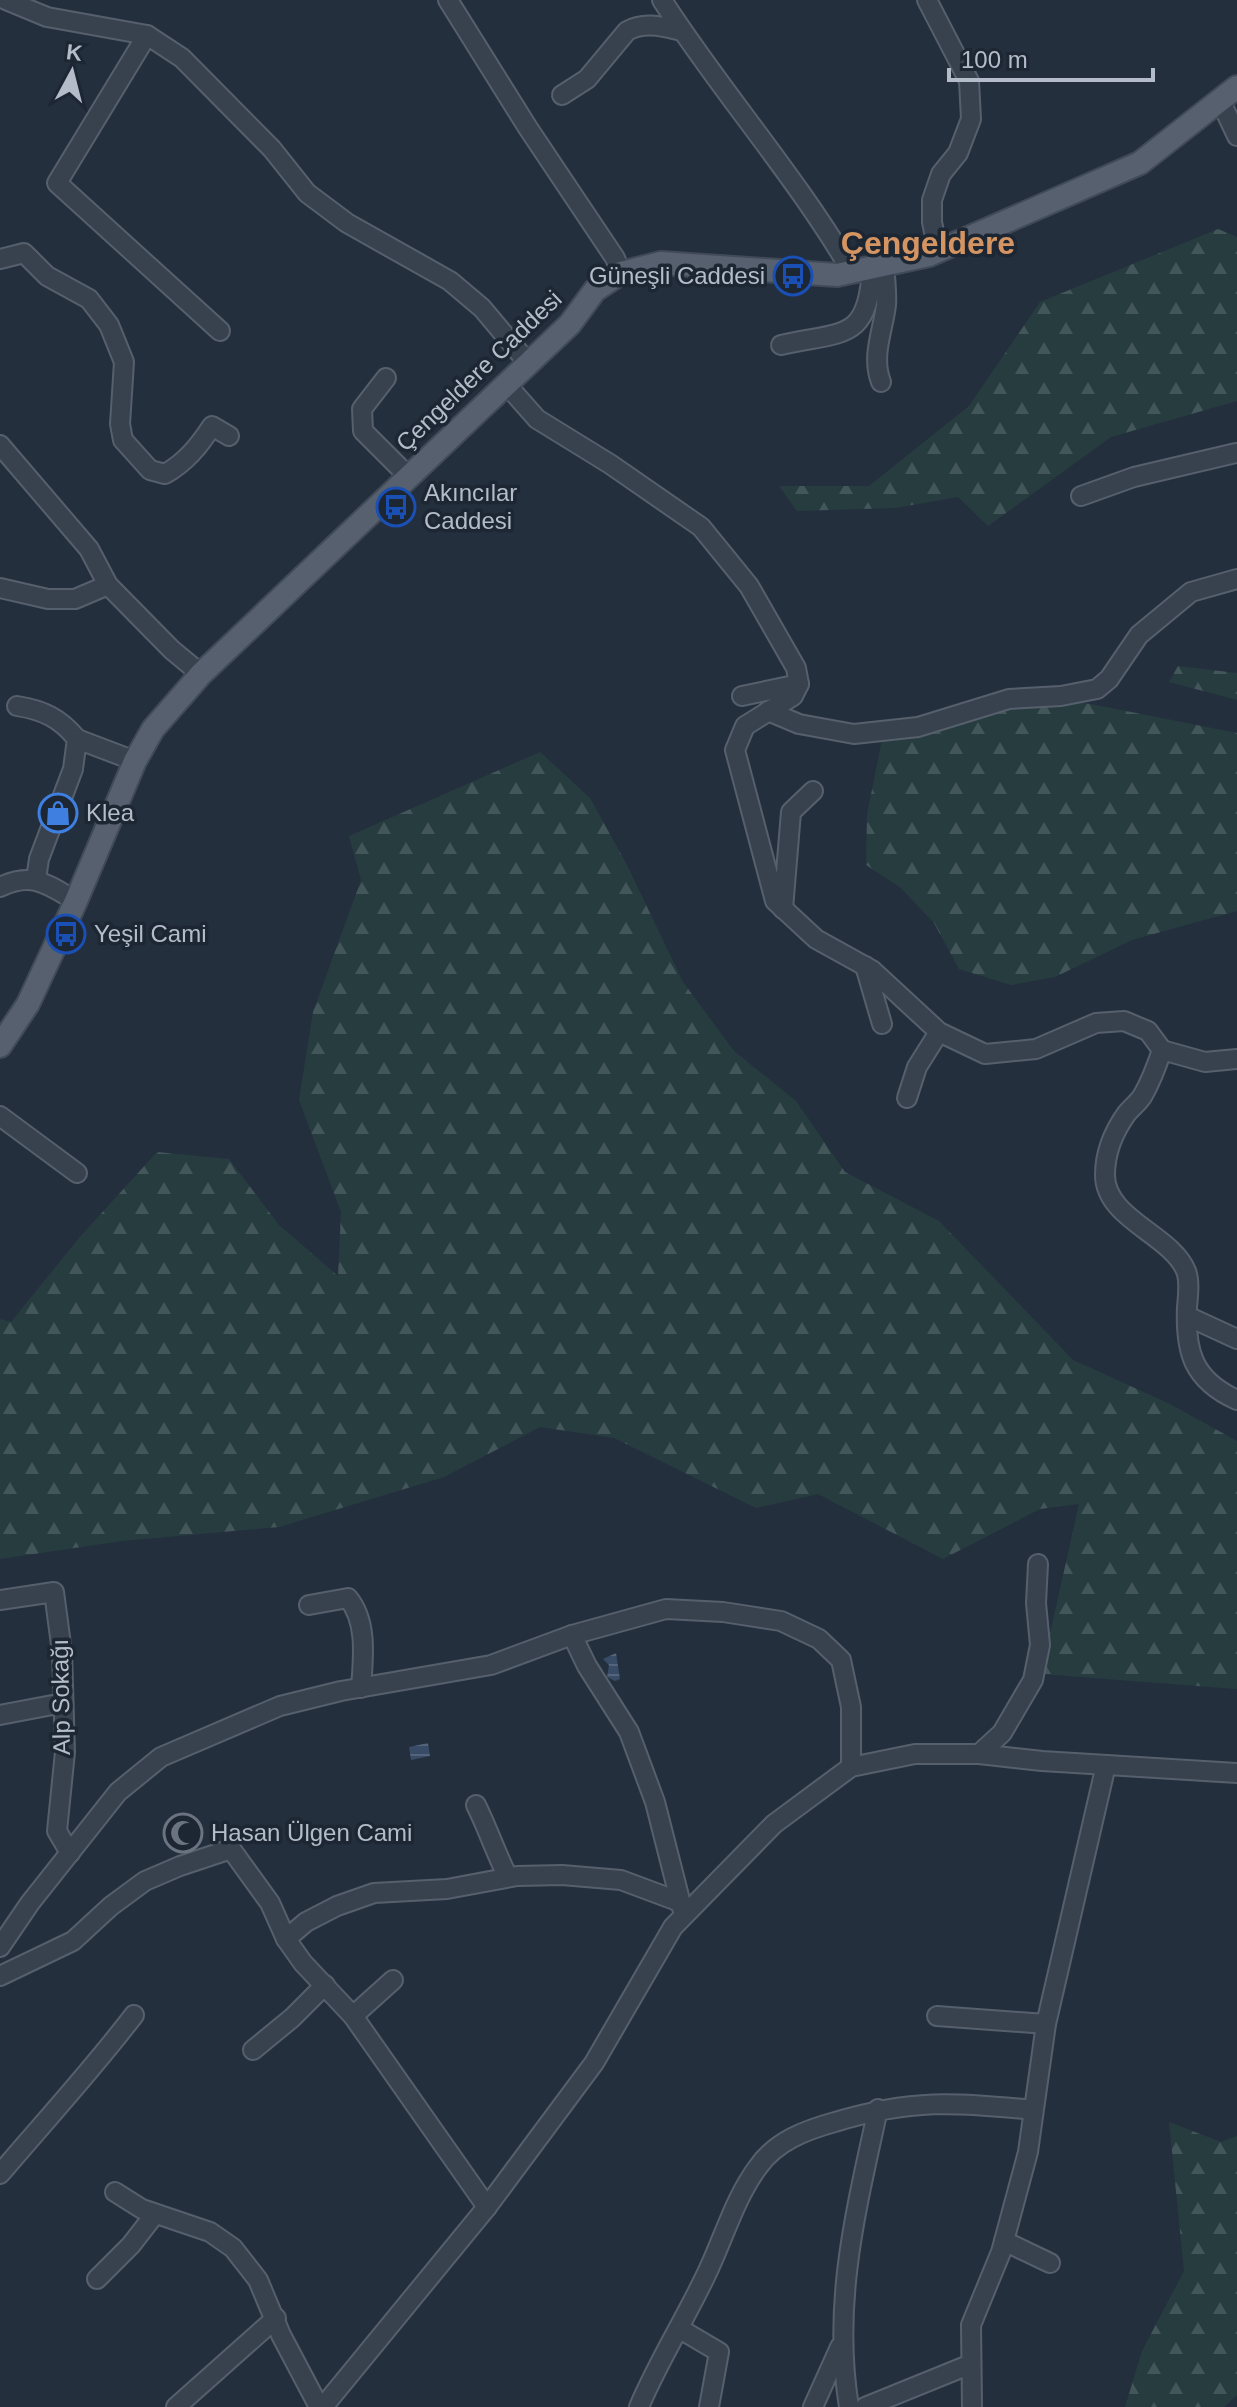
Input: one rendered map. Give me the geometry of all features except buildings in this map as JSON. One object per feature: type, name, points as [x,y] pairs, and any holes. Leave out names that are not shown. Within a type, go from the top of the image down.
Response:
[{"type":"main road","name":"Çengeldere Caddesi","points":[[0,1046],[28,1004],[76,901],[135,761],[153,729],[201,674],[570,324],[595,290],[621,273],[661,263],[837,275],[938,251],[1140,163],[1229,93]]},
{"type":"street","points":[[6,0],[47,17],[147,35],[182,58],[272,149],[307,193],[347,223],[450,281],[482,308],[528,363]]},
{"type":"street","points":[[448,0],[615,258],[621,273]]},
{"type":"street","points":[[662,0],[830,234],[869,268],[887,302],[876,353],[876,370],[881,382]]},
{"type":"street","points":[[927,0],[969,81],[971,119],[958,153],[941,174],[932,200],[932,222],[938,251]]},
{"type":"street","points":[[562,95],[587,79],[633,27],[651,25],[682,31]]},
{"type":"street","points":[[147,35],[57,183],[220,331]]},
{"type":"street","points":[[1229,93],[1237,136]]},
{"type":"street","points":[[0,259],[24,253],[47,276],[89,299],[109,325],[124,362],[120,424],[123,440],[150,470],[165,474],[180,466],[200,446],[212,426],[229,436]]},
{"type":"street","points":[[781,345],[839,333],[854,326],[865,313],[869,268]]},
{"type":"street","points":[[386,378],[362,409],[363,431],[408,476]]},
{"type":"street","points":[[506,384],[537,419],[610,464],[701,527],[749,586],[796,668],[799,684],[793,696],[745,726],[735,750],[768,880],[775,901],[783,909],[816,939],[865,966],[939,1032],[985,1054],[1036,1049],[1096,1023],[1124,1021],[1148,1031],[1162,1050],[1205,1062],[1237,1059]]},
{"type":"street","points":[[0,445],[89,549],[108,585],[172,650],[201,674]]},
{"type":"street","points":[[1081,496],[1134,477],[1237,453]]},
{"type":"street","points":[[768,711],[799,724],[854,734],[918,727],[1009,699],[1061,696],[1097,689],[1109,679],[1139,635],[1191,592],[1237,579]]},
{"type":"street","points":[[0,588],[48,599],[75,599],[108,585]]},
{"type":"street","points":[[742,696],[799,684]]},
{"type":"street","points":[[17,706],[42,710],[67,727],[77,739],[135,761]]},
{"type":"street","points":[[36,879],[39,859],[73,769],[77,739]]},
{"type":"street","points":[[783,909],[791,812],[813,791]]},
{"type":"street","points":[[0,887],[13,880],[36,879],[76,901]]},
{"type":"street","points":[[865,966],[882,1024]]},
{"type":"street","points":[[907,1098],[917,1067],[939,1032]]},
{"type":"street","points":[[1162,1050],[1142,1098],[1127,1114],[1107,1151],[1105,1179],[1112,1197],[1126,1214],[1177,1256],[1186,1272],[1188,1353],[1204,1378],[1237,1400]]},
{"type":"street","points":[[0,1116],[77,1173]]},
{"type":"street","points":[[1187,1316],[1237,1339]]},
{"type":"street","points":[[979,1754],[1002,1733],[1033,1680],[1040,1645],[1036,1603],[1038,1564]]},
{"type":"street","name":"Alp Sokağı","points":[[0,1600],[54,1592],[62,1652],[65,1752],[57,1831],[70,1853]]},
{"type":"street","points":[[309,1605],[348,1598],[354,1605],[364,1645],[361,1688]]},
{"type":"street","points":[[0,1947],[6,1921],[70,1853],[118,1792],[161,1757],[280,1706],[491,1665],[572,1635],[666,1609],[723,1612],[781,1621],[819,1639],[841,1660],[851,1707],[851,1767]]},
{"type":"street","points":[[572,1635],[587,1666],[629,1732],[655,1802],[682,1909]]},
{"type":"street","points":[[0,1715],[63,1703]]},
{"type":"street","points":[[115,2192],[155,2214],[210,2232],[233,2248],[258,2280],[281,2335],[321,2407],[487,2207],[594,2063],[682,1909],[774,1824],[851,1767],[915,1754],[979,1754],[1237,1773]]},
{"type":"street","points":[[972,2407],[971,2325],[1004,2241],[1028,2152],[1046,2024],[1106,1765]]},
{"type":"street","points":[[476,1805],[508,1877]]},
{"type":"street","points":[[0,1976],[73,1941],[111,1906],[145,1881],[231,1849],[270,1903],[286,1939],[303,1963],[353,2016],[487,2207]]},
{"type":"street","points":[[286,1939],[306,1922],[337,1906],[374,1893],[447,1889],[508,1877],[562,1875],[621,1880],[682,1909]]},
{"type":"street","points":[[353,2016],[393,1980]]},
{"type":"street","points":[[253,2050],[325,1985]]},
{"type":"street","points":[[0,2174],[94,2067],[134,2015]]},
{"type":"street","points":[[937,2016],[1046,2024]]},
{"type":"street","points":[[639,2407],[654,2373],[680,2329],[744,2188],[759,2164],[775,2149],[795,2136],[878,2109],[944,2103],[1033,2110]]},
{"type":"street","points":[[849,2407],[844,2371],[845,2275],[878,2109]]},
{"type":"street","points":[[97,2279],[131,2245],[155,2214]]},
{"type":"street","points":[[1004,2241],[1050,2263]]},
{"type":"street","points":[[176,2407],[276,2318]]},
{"type":"street","points":[[680,2329],[719,2352],[709,2407]]},
{"type":"street","points":[[813,2407],[844,2338]]},
{"type":"street","points":[[865,2407],[971,2364]]},
{"type":"green space","points":[[1218,229],[1237,237],[1237,401],[1111,437],[988,526],[958,497],[895,508],[797,511],[779,486],[869,486],[969,406],[1040,302]]},
{"type":"green space","points":[[1178,666],[1237,673],[1237,700],[1169,682]]},
{"type":"green space","points":[[1029,694],[1237,733],[1237,911],[1132,940],[1055,977],[1011,985],[959,969],[934,923],[901,888],[866,865],[867,814],[883,735]]},
{"type":"green space","points":[[540,752],[590,798],[627,865],[683,982],[734,1051],[796,1101],[845,1172],[939,1221],[1073,1360],[1170,1404],[1237,1441],[1237,1689],[1041,1674],[1079,1504],[1040,1509],[943,1559],[818,1494],[756,1508],[614,1438],[540,1427],[444,1477],[279,1527],[122,1541],[0,1559],[0,1319],[11,1322],[79,1238],[157,1152],[229,1159],[279,1225],[338,1276],[341,1212],[299,1100],[313,1012],[361,880],[349,836]]},
{"type":"green space","points":[[1169,2122],[1221,2142],[1237,2136],[1237,2395],[1224,2407],[1125,2407],[1142,2351],[1184,2271]]},
{"type":"water","points":[[616,1653],[620,1679],[615,1681],[607,1677],[609,1665],[603,1659]]},
{"type":"water","points":[[428,1743],[430,1756],[411,1760],[409,1747]]},
{"type":"place","name":"Güneşli Caddesi","points":[[793,276]]},
{"type":"place","name":"Akıncılar Caddesi","points":[[396,507]]},
{"type":"place","name":"Klea","points":[[58,813]]},
{"type":"place","name":"Yeşil Cami","points":[[66,934]]},
{"type":"place","name":"Hasan Ülgen Cami","points":[[183,1833]]},
{"type":"district","name":"Çengeldere","points":[[928,243]]}]
